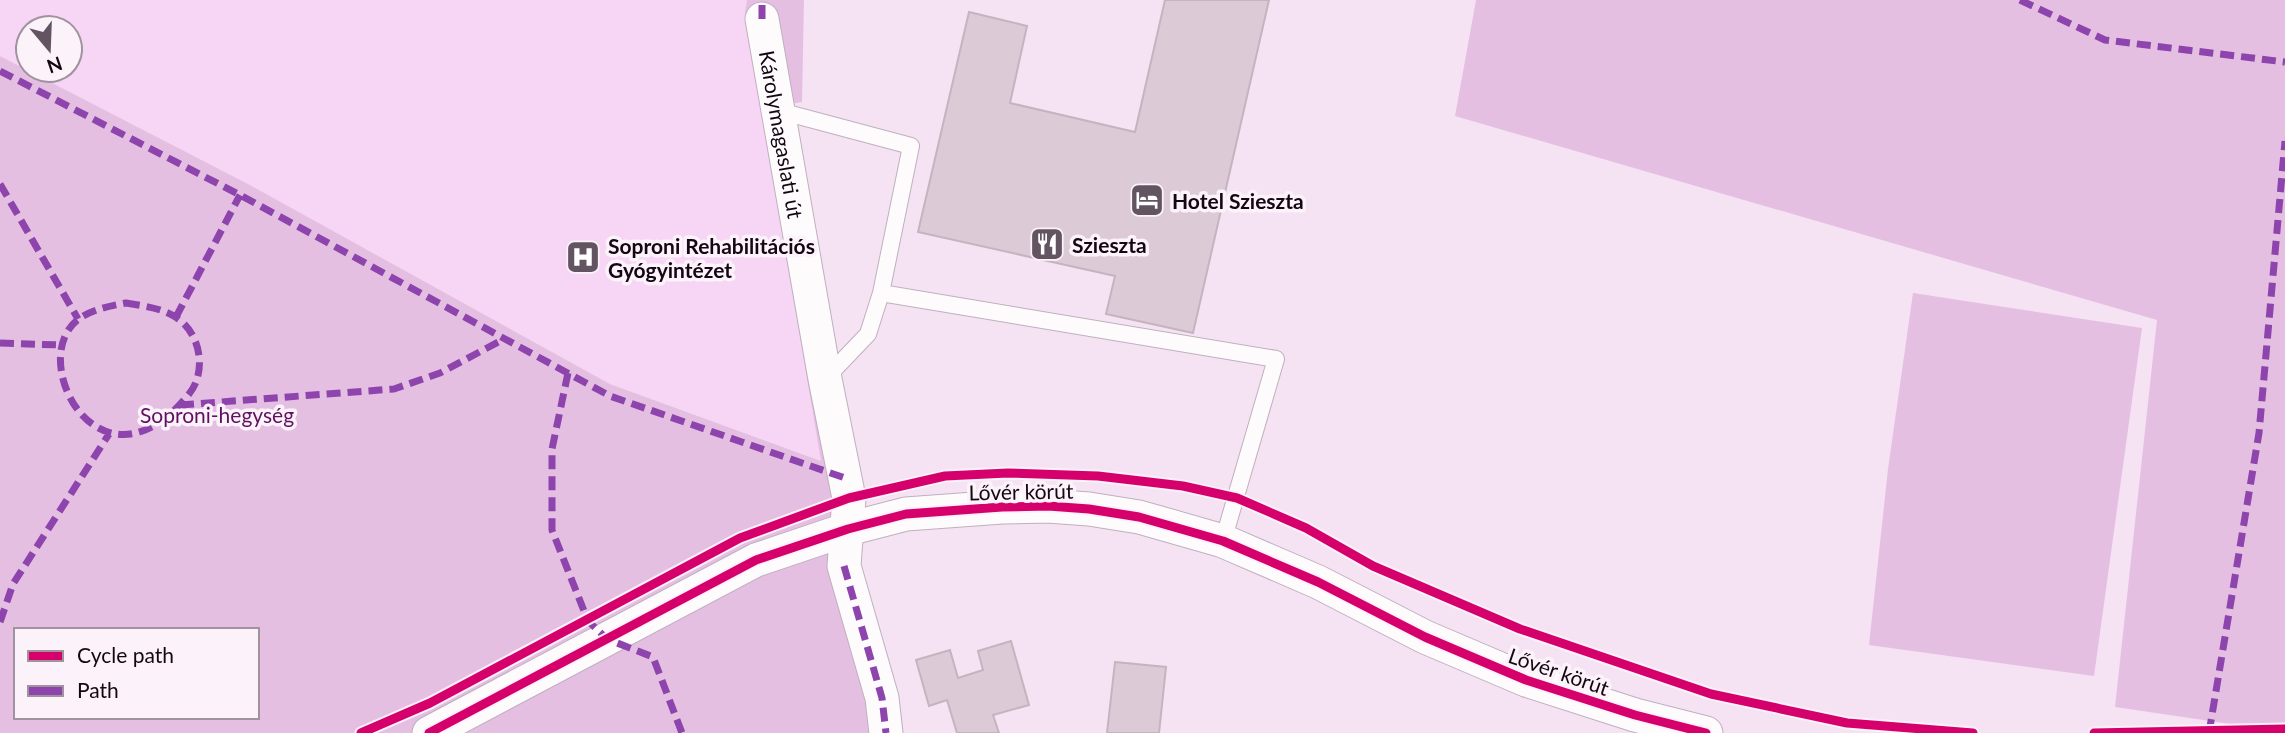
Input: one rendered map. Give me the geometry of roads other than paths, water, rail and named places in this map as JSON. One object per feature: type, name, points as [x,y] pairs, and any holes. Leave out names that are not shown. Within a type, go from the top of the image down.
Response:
[{"type":"street","name":"Károlymagaslati út","points":[[762,19],[848,513],[844,566],[882,698],[886,733]]},
{"type":"street","name":"Lővér körút","points":[[429,733],[848,513],[906,514],[1048,506],[1139,517],[1223,541],[1318,582],[1425,637],[1526,680],[1635,715],[1706,733]]},
{"type":"lane","points":[[776,110],[911,146],[881,293],[868,334],[825,379]]},
{"type":"lane","points":[[881,293],[1276,359],[1223,541]]},
{"type":"place","name":"Hotel Szieszta","points":[[1147,200]]},
{"type":"place","name":"Szieszta","points":[[1047,244]]},
{"type":"place","name":"Soproni Rehabilitációs Gyógyintézet","points":[[583,257]]},
{"type":"park label","name":"Soproni-hegység","points":[[217,414]]}]
